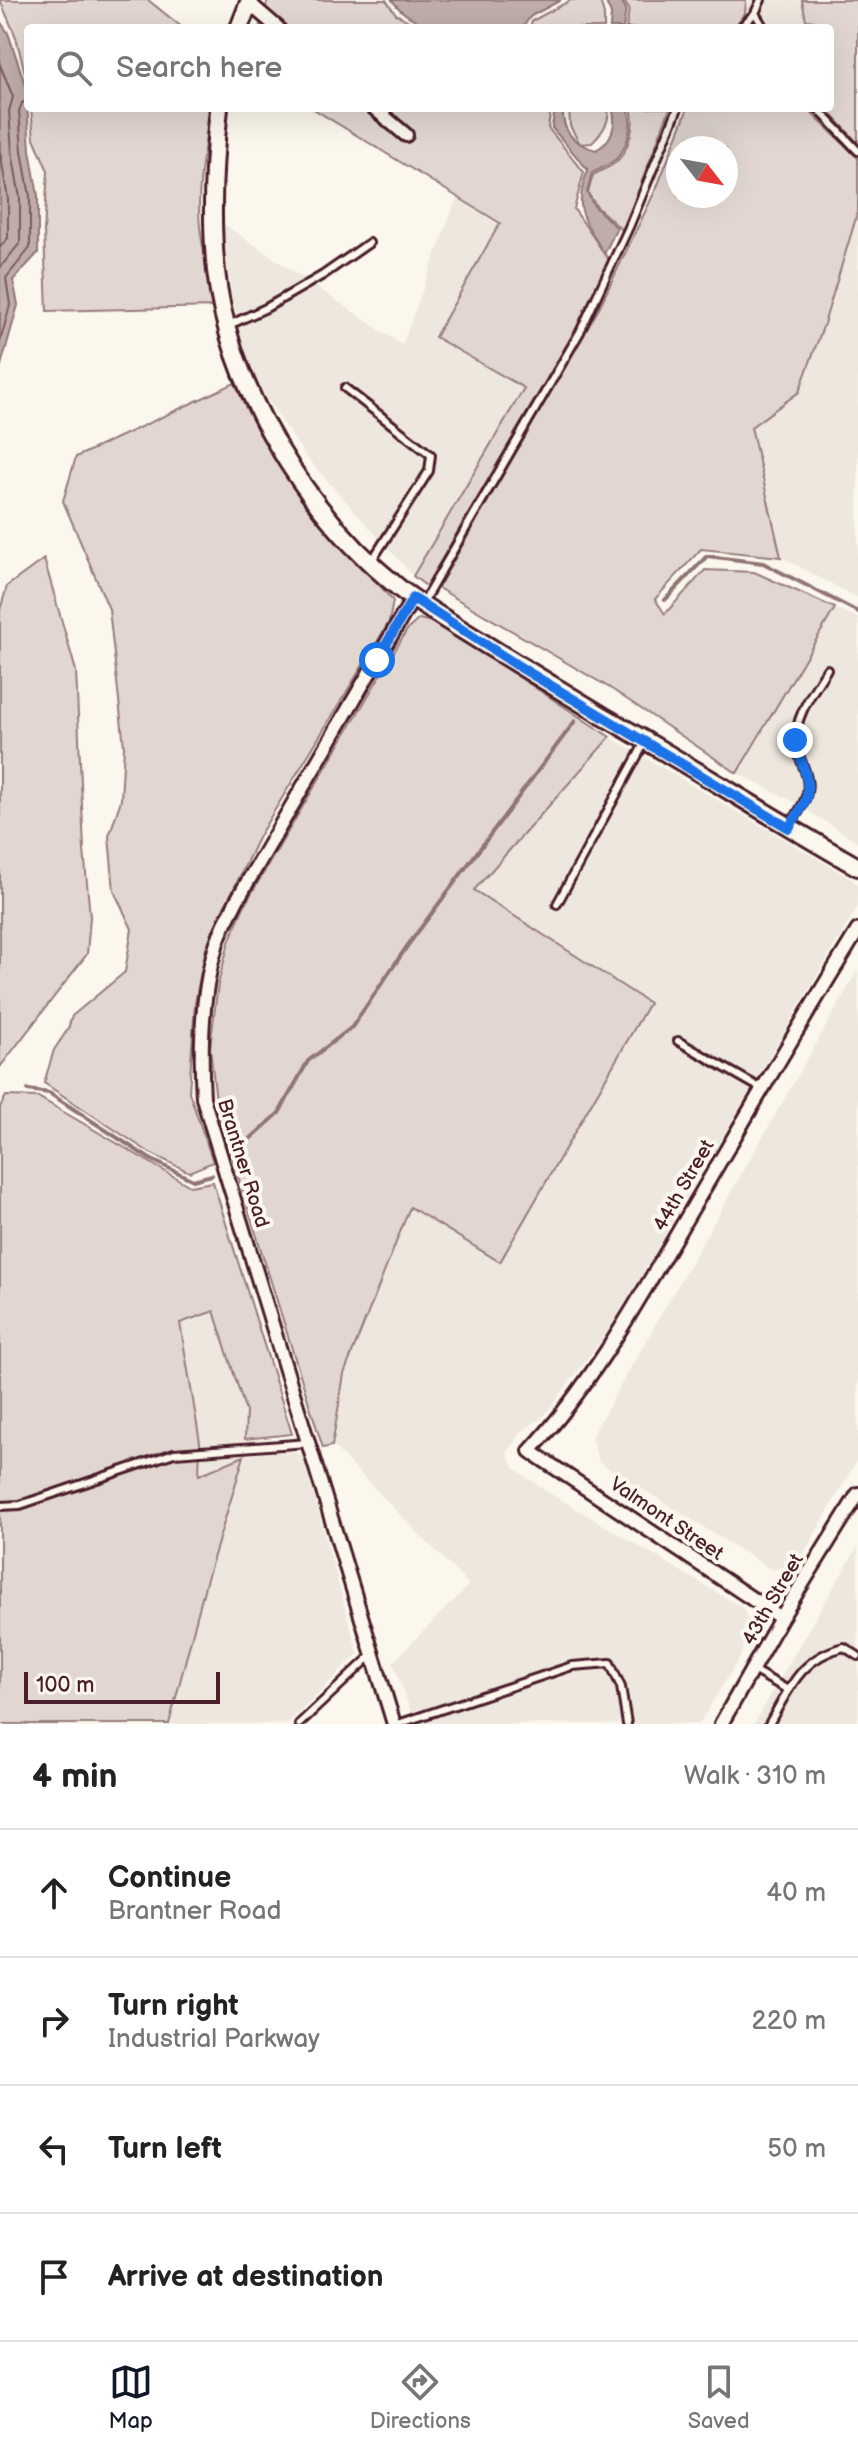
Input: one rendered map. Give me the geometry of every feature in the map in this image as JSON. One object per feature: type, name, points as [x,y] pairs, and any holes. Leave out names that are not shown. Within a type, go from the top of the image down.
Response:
[{"type":"street","points":[[241,24],[249,2],[274,24]]},
{"type":"street","points":[[219,112],[211,187],[212,216],[216,274],[227,326],[242,371],[284,456],[336,528],[418,601],[523,669],[858,867]]},
{"type":"street","points":[[379,112],[406,135]]},
{"type":"street","name":"Brantner Road","points":[[392,1723],[203,1098],[200,1055],[206,997],[216,946],[237,900],[418,601]]},
{"type":"street","name":"44th Street","points":[[530,1451],[546,1434],[623,1326],[858,930]]},
{"type":"street","name":"Valmont Street","points":[[530,1451],[781,1618]]},
{"type":"street","name":"43th Street","points":[[721,1724],[781,1618],[858,1494]]},
{"type":"lane","points":[[744,24],[755,13],[761,0]]},
{"type":"lane","points":[[755,13],[762,24]]},
{"type":"lane","points":[[418,601],[580,332],[629,227],[676,112]]},
{"type":"lane","points":[[821,112],[858,151]]},
{"type":"lane","points":[[227,326],[266,308],[323,275],[369,243]]},
{"type":"lane","points":[[345,388],[431,455],[429,471],[371,562]]},
{"type":"lane","points":[[789,828],[806,798],[807,779],[795,740],[802,710],[827,669]]},
{"type":"lane","points":[[557,904],[646,741]]},
{"type":"lane","points":[[678,1041],[762,1089]]},
{"type":"lane","points":[[0,1506],[20,1505],[174,1453],[308,1443]]},
{"type":"lane","points":[[769,1724],[806,1664],[828,1651],[844,1647],[858,1656]]},
{"type":"lane","points":[[299,1724],[373,1654]]},
{"type":"lane","points":[[392,1723],[572,1666],[610,1663],[621,1687],[627,1724]]},
{"type":"lane","points":[[753,1670],[788,1690]]},
{"type":"shaded area","points":[[0,0],[148,0],[178,24],[24,24],[24,69],[16,37]]},
{"type":"shaded area","points":[[268,0],[386,0],[396,14],[414,24],[260,24]]},
{"type":"shaded area","points":[[571,0],[600,0],[604,15],[604,24],[531,24]]},
{"type":"shaded area","points":[[623,0],[746,0],[745,13],[736,24],[627,24],[629,9]]},
{"type":"shaded area","points":[[746,0],[802,0],[806,20],[817,24],[750,24],[745,13]]},
{"type":"shaded area","points":[[802,0],[858,0],[858,143],[830,112],[834,112],[834,24],[806,20]]},
{"type":"shaded area","points":[[31,112],[209,112],[199,212],[203,247],[217,307],[47,311],[44,231],[48,171],[34,138]]},
{"type":"shaded area","points":[[319,112],[550,112],[548,128],[584,172],[574,209],[609,260],[577,327],[426,586],[413,576],[524,388],[435,337],[500,223]]},
{"type":"shaded area","points":[[569,112],[609,112],[607,122],[592,143],[580,144],[570,126]]},
{"type":"shaded area","points":[[668,112],[623,231],[596,206],[588,193],[593,175],[614,164],[625,151],[632,129],[632,114]]},
{"type":"shaded area","points":[[686,112],[810,112],[858,158],[858,211],[824,324],[799,392],[751,427],[781,557],[701,549],[655,599],[665,614],[705,570],[754,572],[835,608],[737,773],[610,688],[438,588],[598,310],[666,164],[666,208],[738,208],[738,136],[677,136]]},
{"type":"shaded area","points":[[458,195],[501,223],[436,337],[524,388],[413,576],[307,458],[249,373],[233,305],[222,223],[402,345]]},
{"type":"shaded area","points":[[858,211],[858,598],[781,557],[751,427],[799,392]]},
{"type":"shaded area","points":[[239,381],[290,481],[393,601],[389,622],[259,836],[206,947],[195,1003],[189,1092],[213,1162],[189,1172],[150,1153],[44,1083],[54,1050],[68,1029],[72,1016],[125,972],[132,929],[114,891],[109,836],[121,800],[124,746],[109,609],[63,501],[76,457]]},
{"type":"shaded area","points":[[44,559],[76,671],[90,917],[87,954],[0,1067],[0,610],[7,586]]},
{"type":"shaded area","points":[[835,608],[858,618],[858,842],[792,801],[737,773]]},
{"type":"shaded area","points":[[419,619],[437,623],[610,737],[474,890],[649,1003],[500,1262],[410,1207],[344,1374],[332,1446],[323,1448],[217,1109],[210,1048],[218,984],[229,942],[244,906],[407,630]]},
{"type":"shaded area","points":[[610,737],[852,879],[858,886],[858,906],[611,1327],[544,1416],[521,1432],[507,1453],[514,1468],[546,1491],[743,1608],[750,1625],[740,1657],[699,1724],[415,1724],[393,1662],[469,1585],[333,1446],[344,1374],[410,1207],[500,1262],[649,1003],[474,890]]},
{"type":"shaded area","points":[[858,970],[858,1458],[799,1562],[772,1570],[599,1462],[591,1437]]},
{"type":"shaded area","points":[[6,1096],[38,1097],[190,1186],[213,1182],[292,1434],[245,1439],[246,1412],[214,1311],[180,1323],[200,1442],[199,1475],[244,1456],[206,1582],[169,1724],[0,1724],[0,1107]]},
{"type":"shaded area","points":[[214,1311],[246,1412],[244,1455],[290,1451],[303,1456],[358,1654],[287,1724],[169,1724],[243,1457],[199,1476],[200,1438],[179,1323]]},
{"type":"shaded area","points":[[858,1547],[858,1724],[754,1724],[811,1625]]},
{"type":"water","points":[[392,0],[561,0],[531,16],[525,24],[428,24],[404,13]]},
{"type":"water","points":[[605,0],[621,0],[626,9],[624,24],[610,24],[611,14]]},
{"type":"water","points":[[0,21],[8,33],[24,81],[24,112],[28,112],[38,196],[38,253],[13,280],[18,305],[0,369]]},
{"type":"water","points":[[554,112],[563,112],[570,135],[596,150],[612,132],[613,112],[629,112],[629,135],[624,148],[614,161],[592,173],[587,192],[594,206],[617,228],[604,254],[586,223],[581,205],[588,170],[552,128]]},
{"type":"waterway","points":[[665,600],[707,556],[763,563],[858,612]]},
{"type":"waterway","points":[[240,1148],[279,1113],[308,1061],[352,1027],[408,945],[575,721]]},
{"type":"waterway","points":[[28,1090],[49,1093],[150,1159],[193,1180],[212,1175]]},
{"type":"route","points":[[377,660],[413,598],[523,669],[789,828],[806,798],[807,779],[795,740]]}]
